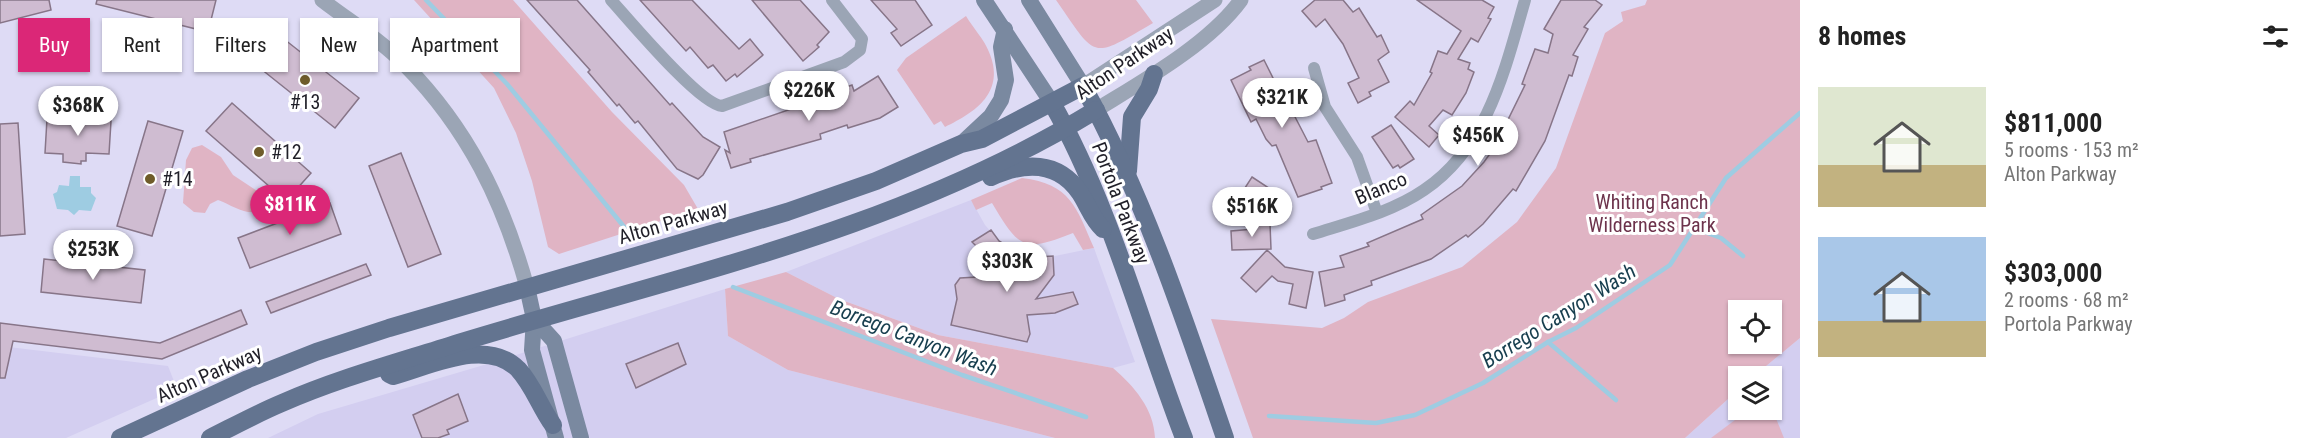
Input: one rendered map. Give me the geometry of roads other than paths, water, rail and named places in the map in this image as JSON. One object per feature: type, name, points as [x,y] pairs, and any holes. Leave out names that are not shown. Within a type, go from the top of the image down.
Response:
[{"type":"main road","name":"Portola Parkway","points":[[984,0],[1005,28],[1066,128],[1105,215],[1184,438]]},
{"type":"main road","name":"Portola Parkway","points":[[1029,0],[1083,86],[1128,176],[1182,314],[1225,438]]},
{"type":"main road","points":[[961,144],[991,116],[1001,100],[1006,80],[1001,47],[1005,28]]},
{"type":"main road","points":[[1128,176],[1132,117],[1149,89],[1154,74]]},
{"type":"main road","name":"Alton Parkway","points":[[120,438],[248,379],[316,352],[527,287],[788,212],[876,181],[961,144],[982,139],[1083,86]]},
{"type":"main road","name":"Alton Parkway","points":[[210,438],[282,403],[377,369],[534,319],[776,251],[882,214],[942,188],[1066,128],[1096,110]]},
{"type":"main road","points":[[942,188],[960,190],[1009,169],[1026,165],[1044,167],[1058,172],[1073,184],[1096,223],[1111,236]]},
{"type":"main road","points":[[527,287],[534,319],[532,350],[555,431]]},
{"type":"main road","points":[[534,319],[554,341],[581,438]]},
{"type":"main road","points":[[377,369],[393,376],[473,354],[491,355],[508,360],[519,370],[555,431]]},
{"type":"street","points":[[322,0],[403,63],[440,105],[481,164],[511,232],[527,287]]},
{"type":"street","points":[[611,0],[654,48],[714,106],[722,106],[844,62],[860,50],[862,39],[832,0]]},
{"type":"street","name":"Alton Parkway","points":[[1083,86],[1215,0]]},
{"type":"street","name":"Alton Parkway","points":[[1096,110],[1154,74],[1228,18],[1241,0]]},
{"type":"street","name":"Blanco","points":[[1314,234],[1377,213],[1425,190],[1454,165],[1477,136],[1496,94],[1525,0]]},
{"type":"street","points":[[1314,68],[1325,107],[1357,157],[1377,213]]},
{"type":"water","points":[[70,176],[80,176],[80,187],[91,187],[91,193],[96,198],[91,211],[79,210],[74,215],[68,210],[57,209],[53,194],[57,192],[59,185],[69,186]]},
{"type":"waterway","name":"Borrego Canyon Wash","points":[[426,0],[507,84],[625,228]]},
{"type":"waterway","name":"Borrego Canyon Wash","points":[[1269,416],[1376,423],[1415,415],[1483,383],[1548,342],[1576,328],[1670,265],[1726,178],[1800,113]]},
{"type":"waterway","points":[[1694,228],[1721,238],[1743,256]]},
{"type":"waterway","name":"Borrego Canyon Wash","points":[[733,287],[962,375],[1086,417]]},
{"type":"waterway","points":[[1548,342],[1616,400]]},
{"type":"place","name":"#13","points":[[305,80]]},
{"type":"place","name":"#12","points":[[259,152]]},
{"type":"place","name":"#14","points":[[150,179]]},
{"type":"park label","name":"Whiting Ranch Wilderness Park","points":[[1652,214]]}]
